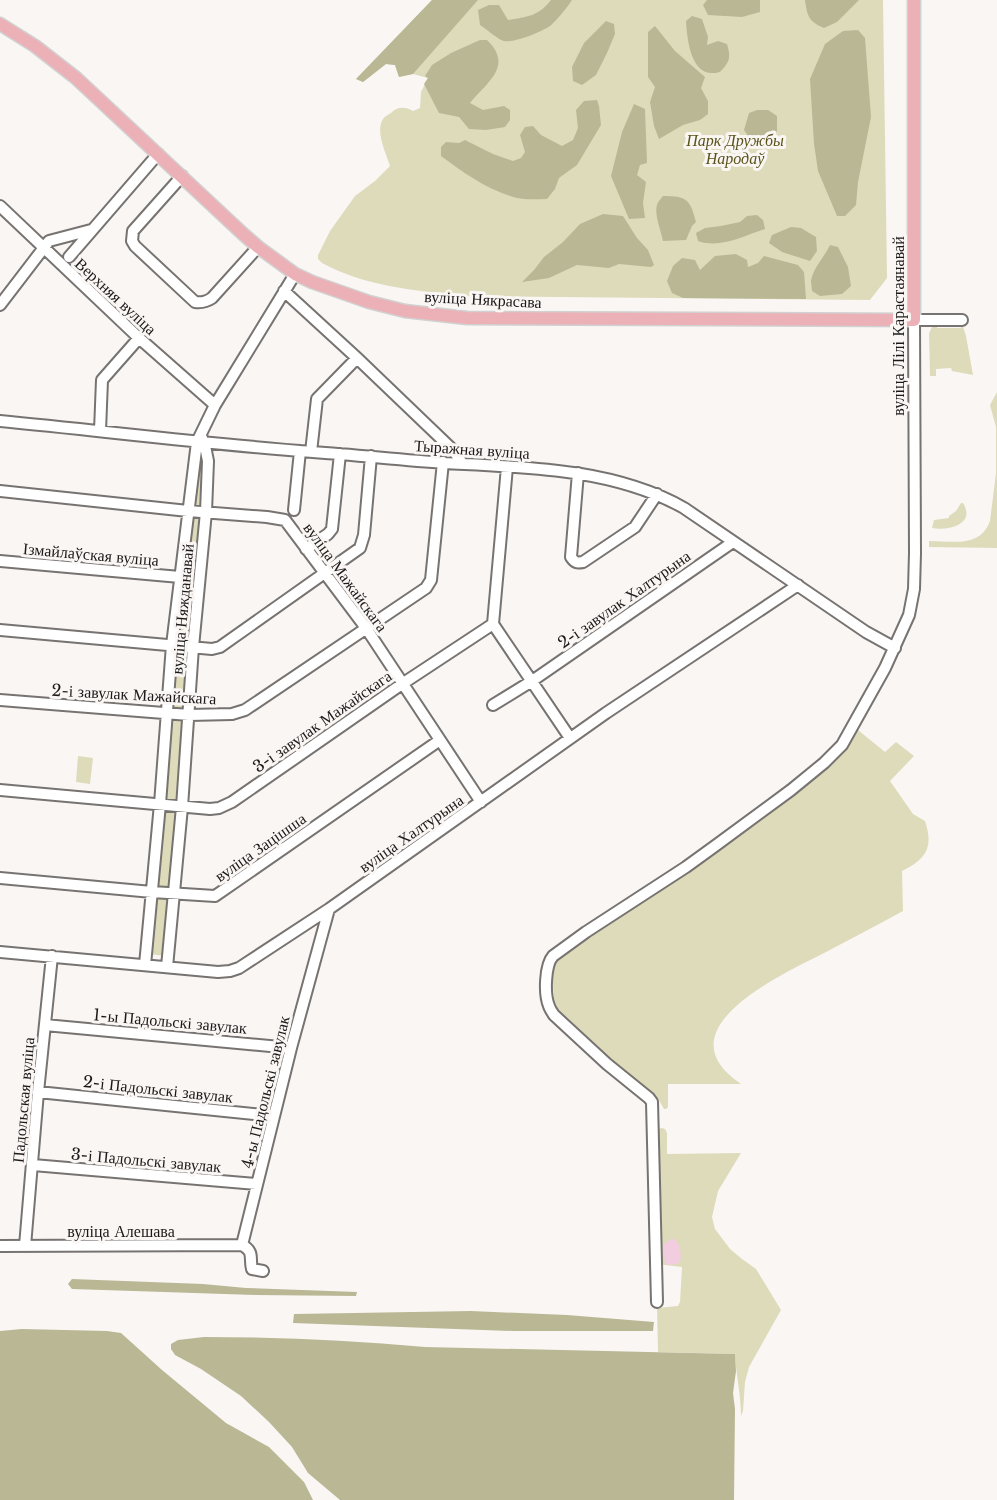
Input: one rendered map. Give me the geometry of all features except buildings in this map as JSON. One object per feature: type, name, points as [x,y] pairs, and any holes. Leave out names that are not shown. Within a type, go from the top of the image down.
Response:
[{"type":"main road","name":"вуліца Лілі Карастаянавай","points":[[914,0],[914,320]]},
{"type":"main road","name":"вуліца Някрасава","points":[[0,14],[34,46]]},
{"type":"main road","name":"вуліца Някрасава","points":[[0,24],[76,78],[258,247],[295,274],[369,302],[405,311],[441,316],[499,319],[914,320]]},
{"type":"street","points":[[69,257],[158,154]]},
{"type":"street","points":[[182,177],[133,231],[132,241],[195,302],[202,303],[212,298],[258,247]]},
{"type":"street","name":"Верхняя вуліца","points":[[0,206],[139,338],[215,405]]},
{"type":"street","points":[[0,305],[49,241],[92,230]]},
{"type":"street","name":"вуліца Няжданавай","points":[[145,966],[172,645],[188,511],[200,440],[215,405],[295,274]]},
{"type":"street","points":[[284,291],[453,450],[462,463]]},
{"type":"street","points":[[914,320],[962,320]]},
{"type":"street","name":"вуліца Лілі Карастаянавай","points":[[657,1302],[652,1102],[554,1015],[548,1004],[546,993],[547,970],[550,959],[586,932],[696,860],[791,790],[842,745],[895,648],[909,615],[915,578],[914,320]]},
{"type":"street","points":[[100,431],[102,380],[139,338]]},
{"type":"street","points":[[294,510],[317,399],[357,358]]},
{"type":"street","name":"Тыражная вуліца","points":[[0,421],[305,451],[578,473],[667,498],[866,632],[895,648]]},
{"type":"street","name":"вуліца Няжданавай","points":[[167,968],[206,512],[208,461],[200,440]]},
{"type":"street","points":[[306,549],[332,529],[340,454]]},
{"type":"street","points":[[0,630],[212,649],[220,647],[360,548],[363,542],[371,456]]},
{"type":"street","name":"2-і завулак Мажайскага","points":[[0,700],[189,715],[232,714],[245,710],[426,588],[431,580],[443,462]]},
{"type":"street","points":[[507,467],[493,624],[570,738]]},
{"type":"street","points":[[578,473],[571,557],[578,563],[583,562],[635,527],[657,494]]},
{"type":"street","name":"вуліца Мажайскага","points":[[0,490],[188,511],[280,518],[288,522],[324,574],[366,628],[481,802]]},
{"type":"street","name":"2-і завулак Халтурына","points":[[493,705],[532,681],[733,542]]},
{"type":"street","name":"Ізмайлаўская вуліца","points":[[0,561],[180,577]]},
{"type":"street","name":"вуліца Халтурына","points":[[0,952],[218,972],[239,968],[329,909],[570,738],[798,585]]},
{"type":"street","name":"3-і завулак Мажайскага","points":[[0,790],[215,809],[232,802],[493,624]]},
{"type":"street","name":"вуліца Зацішша","points":[[0,878],[212,897],[440,740]]},
{"type":"street","name":"4-ы Падольскі завулак","points":[[242,1245],[291,1048],[329,909]]},
{"type":"street","name":"Падольская вуліца","points":[[25,1246],[52,956]]},
{"type":"street","name":"1-ы Падольскі завулак","points":[[45,1025],[291,1048]]},
{"type":"street","name":"2-і Падольскі завулак","points":[[38,1092],[274,1116]]},
{"type":"street","name":"3-і Падольскі завулак","points":[[33,1165],[257,1184]]},
{"type":"street","points":[[242,1245],[250,1251],[252,1269],[262,1271]]},
{"type":"street","name":"вуліца Алешава","points":[[0,1246],[242,1245]]},
{"type":"green space","name":"Парк Дружбы Народаў","points":[[432,0],[883,0],[887,278],[870,300],[460,296],[372,282],[322,263],[318,255],[330,231],[355,196],[390,166],[380,130],[383,119],[399,108],[413,111],[420,108],[421,92],[428,78],[413,74],[399,77],[395,65],[386,64],[363,82],[356,79]]},
{"type":"green space","points":[[937,324],[937,328],[961,328],[962,324],[973,375],[952,371],[951,368],[936,369],[936,376],[930,376],[929,333]]},
{"type":"green space","points":[[997,392],[997,548],[929,547],[929,541],[957,542],[973,539],[986,530],[990,521],[996,473],[996,427],[990,405]]},
{"type":"green space","points":[[196,445],[207,454],[168,956],[146,954]]},
{"type":"green space","points":[[961,503],[966,510],[963,521],[953,527],[932,528],[934,520],[949,518]]},
{"type":"green space","points":[[858,730],[885,752],[896,742],[914,756],[890,781],[913,814],[925,821],[929,839],[926,852],[922,857],[902,871],[903,911],[783,974],[737,1006],[721,1024],[714,1043],[719,1063],[741,1084],[668,1084],[668,1107],[664,1109],[657,1097],[618,1067],[565,1019],[554,999],[552,973],[558,960],[576,944],[715,852],[823,772]]},
{"type":"green space","points":[[78,756],[93,758],[90,784],[76,782]]},
{"type":"green space","points":[[662,1128],[667,1133],[667,1154],[741,1153],[718,1191],[712,1217],[715,1229],[730,1249],[756,1269],[781,1310],[749,1367],[741,1416],[735,1354],[658,1352],[657,1308],[678,1306],[682,1267],[657,1264],[657,1133],[658,1129]]},
{"type":"shaded area","points":[[432,0],[478,0],[413,74],[399,77],[395,65],[386,64],[363,82],[356,79]]},
{"type":"shaded area","points":[[551,0],[572,0],[550,26],[528,36],[504,41],[480,25],[478,10],[489,5],[499,5],[508,20],[537,13]]},
{"type":"shaded area","points":[[707,0],[760,0],[760,12],[742,17],[708,15],[703,5]]},
{"type":"shaded area","points":[[805,0],[859,0],[837,22],[824,28],[810,18]]},
{"type":"shaded area","points":[[692,16],[702,19],[708,37],[707,45],[718,41],[727,44],[729,59],[720,72],[704,71],[694,60],[686,21]]},
{"type":"shaded area","points":[[606,21],[614,24],[615,34],[596,75],[582,85],[573,81],[572,67],[584,43]]},
{"type":"shaded area","points":[[655,26],[675,51],[705,77],[701,88],[708,101],[708,114],[659,139],[650,102],[655,87],[648,77],[648,32]]},
{"type":"shaded area","points":[[858,30],[865,38],[871,117],[858,182],[856,205],[845,216],[837,216],[818,171],[810,79],[825,44],[843,31]]},
{"type":"shaded area","points":[[480,40],[487,40],[495,49],[498,66],[490,81],[470,103],[483,110],[504,106],[510,110],[510,120],[505,127],[486,130],[469,129],[459,117],[439,113],[424,84],[428,78],[425,76],[432,65],[451,53]]},
{"type":"shaded area","points":[[597,100],[601,125],[577,165],[559,178],[555,189],[547,199],[520,199],[497,191],[468,175],[441,156],[441,147],[446,142],[459,143],[465,140],[513,161],[521,158],[525,152],[520,135],[525,127],[533,126],[541,135],[562,146],[573,140],[578,128],[576,110],[584,101]]},
{"type":"shaded area","points":[[634,104],[645,109],[647,163],[640,165],[637,175],[646,182],[643,203],[645,218],[629,219],[611,176],[622,132]]},
{"type":"shaded area","points":[[768,110],[777,116],[774,145],[764,148],[752,142],[744,130],[749,113]]},
{"type":"shaded area","points":[[663,196],[682,198],[692,208],[696,222],[686,240],[663,241],[656,209]]},
{"type":"shaded area","points":[[603,214],[623,216],[648,250],[654,265],[651,267],[619,264],[609,268],[577,265],[549,278],[522,282],[544,257],[580,224]]},
{"type":"shaded area","points":[[757,215],[763,220],[765,229],[723,243],[698,241],[696,233],[705,228],[740,222],[747,216]]},
{"type":"shaded area","points":[[791,227],[801,228],[816,237],[817,251],[810,261],[782,252],[769,243],[772,235]]},
{"type":"shaded area","points":[[830,245],[838,247],[848,267],[851,286],[842,294],[820,296],[812,291],[811,281],[814,271]]},
{"type":"shaded area","points":[[736,254],[747,260],[748,267],[758,263],[764,256],[798,265],[804,272],[806,299],[683,298],[672,293],[667,281],[673,266],[682,258],[695,260],[700,270],[715,256]]},
{"type":"shaded area","points":[[671,1239],[678,1243],[681,1256],[680,1262],[671,1265],[665,1263],[663,1245]]},
{"type":"shaded area","points":[[72,1279],[357,1292],[356,1296],[255,1295],[72,1289],[68,1284]]},
{"type":"shaded area","points":[[471,1311],[654,1322],[653,1331],[513,1331],[293,1323],[294,1314]]},
{"type":"shaded area","points":[[22,1329],[121,1333],[226,1423],[269,1447],[304,1482],[313,1500],[0,1500],[0,1331]]},
{"type":"shaded area","points":[[204,1337],[314,1339],[425,1347],[735,1354],[734,1500],[340,1500],[308,1473],[292,1447],[241,1396],[201,1369],[175,1355],[171,1349],[171,1344],[178,1340]]}]
